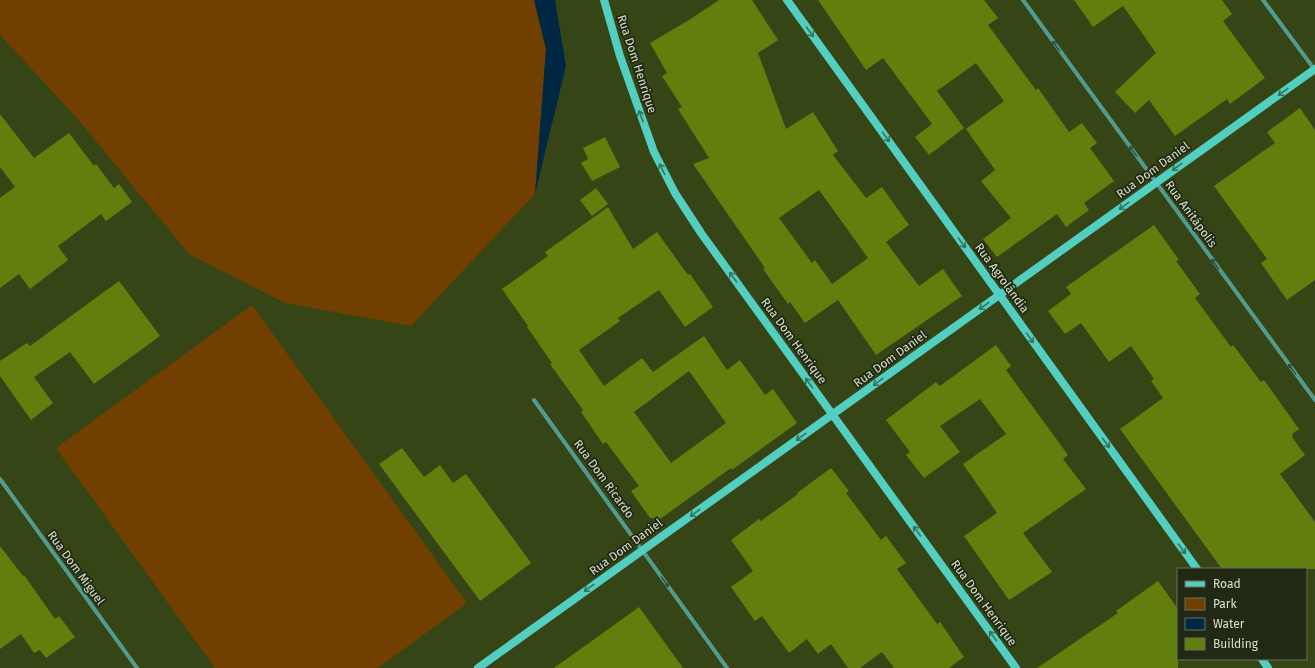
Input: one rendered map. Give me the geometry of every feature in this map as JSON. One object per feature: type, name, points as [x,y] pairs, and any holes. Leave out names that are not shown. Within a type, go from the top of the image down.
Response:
[{"type":"street","name":"Rua Dom Henrique","points":[[604,0],[620,56],[654,152],[675,193],[705,239],[1016,668]]},
{"type":"street","name":"Rua Agrolândia","points":[[787,0],[1196,568]]},
{"type":"street","name":"Rua Anitápolis","points":[[1023,0],[1155,183],[1315,400]]},
{"type":"street","points":[[1263,0],[1315,70]]},
{"type":"street","name":"Rua Dom Daniel","points":[[478,668],[1315,70]]},
{"type":"street","name":"Rua Dom Ricardo","points":[[534,400],[727,668]]},
{"type":"street","name":"Rua Dom Miguel","points":[[0,479],[137,668]]},
{"type":"green space","points":[[0,0],[534,0],[546,49],[535,194],[411,326],[285,303],[189,254],[76,117],[0,35]]},
{"type":"green space","points":[[252,305],[467,603],[378,668],[215,668],[56,448]]},
{"type":"water","points":[[534,0],[555,0],[566,66],[535,194],[546,49]]},
{"type":"building","points":[[719,0],[752,0],[778,40],[758,53],[786,129],[813,112],[838,151],[833,155],[866,198],[882,187],[909,225],[886,242],[919,286],[943,269],[962,296],[876,355],[838,300],[805,323],[790,302],[788,304],[763,269],[765,268],[693,164],[709,158],[678,109],[682,107],[662,76],[667,73],[650,43]],"holes":[[[819,190],[868,258],[832,284],[815,260],[812,263],[779,218]]]},
{"type":"building","points":[[818,0],[984,0],[998,18],[988,25],[1036,90],[1038,88],[1069,132],[1082,123],[1097,143],[1090,148],[1114,181],[1084,203],[1089,210],[1066,227],[1057,214],[997,257],[983,239],[1011,218],[981,181],[995,170],[966,129],[1004,101],[976,63],[937,91],[964,128],[929,155],[915,137],[932,124],[883,58],[866,70]]},
{"type":"building","points":[[1074,0],[1222,0],[1232,14],[1223,21],[1265,78],[1230,104],[1227,99],[1175,136],[1149,100],[1135,113],[1115,92],[1156,53],[1123,6],[1093,27]]},
{"type":"building","points":[[1300,108],[1315,130],[1315,280],[1287,300],[1261,263],[1267,259],[1214,186],[1275,143],[1267,132]]},
{"type":"building","points":[[0,114],[34,158],[69,133],[94,166],[96,164],[114,188],[119,184],[132,202],[106,221],[101,214],[58,246],[68,260],[30,289],[19,274],[0,288],[0,198],[15,187],[0,167]]},
{"type":"building","points":[[605,137],[620,167],[592,181],[581,163],[588,159],[583,148]]},
{"type":"building","points":[[596,188],[608,204],[592,216],[580,200]]},
{"type":"building","points":[[608,207],[633,249],[657,232],[688,275],[690,274],[713,307],[685,327],[659,290],[618,318],[620,321],[579,350],[604,386],[642,358],[653,372],[704,336],[727,370],[740,360],[765,395],[773,389],[797,423],[660,519],[650,518],[631,491],[639,486],[606,442],[603,444],[581,412],[583,410],[550,364],[552,363],[502,289],[548,256],[545,252]],"holes":[[[689,371],[726,423],[671,463],[634,412]]]},
{"type":"building","points":[[1154,225],[1179,260],[1176,261],[1200,294],[1195,298],[1231,347],[1233,345],[1261,382],[1264,380],[1299,429],[1292,434],[1292,437],[1305,455],[1280,474],[1315,522],[1315,569],[1221,568],[1120,429],[1163,398],[1151,381],[1154,379],[1131,346],[1109,362],[1081,323],[1065,334],[1048,311],[1071,294],[1066,287]]},
{"type":"building","points":[[119,281],[160,336],[94,384],[70,352],[34,377],[53,403],[31,420],[0,376],[0,361],[27,343],[30,346]]},
{"type":"building","points":[[996,345],[1011,366],[1006,370],[1068,455],[1063,459],[1086,489],[1023,533],[1052,572],[1009,600],[964,536],[997,513],[963,464],[1006,434],[980,399],[940,426],[960,452],[924,478],[906,455],[910,452],[886,420],[936,382],[940,386]]},
{"type":"building","points":[[402,448],[424,477],[440,465],[453,483],[466,474],[531,563],[480,601],[379,464]]},
{"type":"building","points":[[831,468],[849,491],[846,493],[881,540],[886,536],[906,563],[897,569],[937,624],[940,622],[964,657],[949,668],[894,668],[882,652],[860,668],[848,668],[831,644],[818,654],[807,639],[789,653],[762,616],[755,621],[731,587],[753,571],[731,540],[759,519],[761,521]]},
{"type":"building","points":[[0,546],[23,576],[24,575],[55,619],[59,616],[75,637],[46,658],[40,650],[34,653],[21,634],[0,649]]},
{"type":"building","points":[[1158,581],[1177,608],[1178,668],[1037,668],[1118,613],[1116,611]]},
{"type":"building","points":[[639,607],[683,668],[554,668],[589,643]]}]
